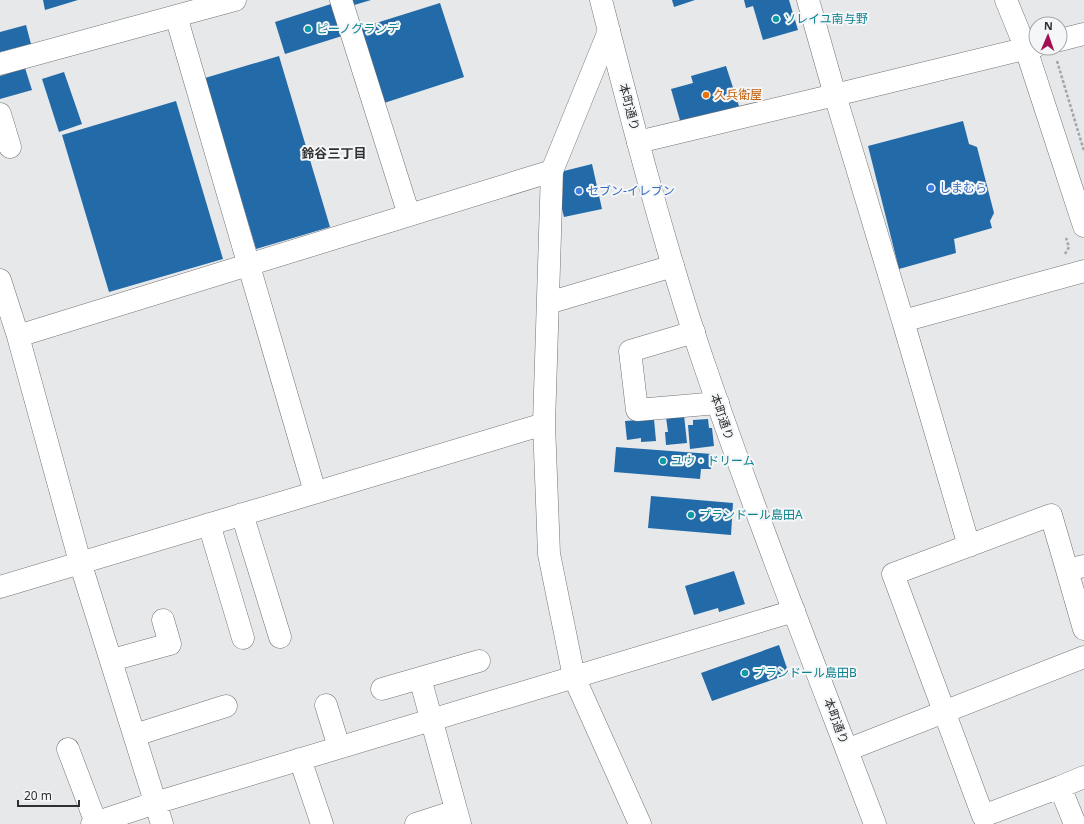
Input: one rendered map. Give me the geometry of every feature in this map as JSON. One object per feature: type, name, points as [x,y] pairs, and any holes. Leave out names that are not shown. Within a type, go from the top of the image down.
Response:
[{"type":"street","points":[[0,64],[235,0]]},
{"type":"street","points":[[341,0],[409,215]]},
{"type":"street","name":"本町通り","points":[[601,0],[654,204],[694,332],[740,468],[875,824]]},
{"type":"street","points":[[808,0],[969,546]]},
{"type":"street","points":[[1006,0],[1028,42]]},
{"type":"street","points":[[176,16],[315,492]]},
{"type":"street","points":[[609,31],[552,171],[544,424],[549,554],[574,677],[640,824]]},
{"type":"street","points":[[1068,43],[1084,34]]},
{"type":"street","points":[[638,142],[1028,49]]},
{"type":"street","points":[[1033,56],[1084,226]]},
{"type":"street","points":[[0,114],[10,147]]},
{"type":"street","points":[[11,333],[248,264],[552,171]]},
{"type":"street","points":[[548,303],[674,266]]},
{"type":"street","points":[[903,321],[1084,270]]},
{"type":"street","points":[[0,280],[11,333],[80,562],[112,660],[162,824]]},
{"type":"street","points":[[694,332],[630,351],[637,410],[718,403]]},
{"type":"street","points":[[0,587],[544,424]]},
{"type":"street","points":[[242,514],[280,638]]},
{"type":"street","points":[[1084,629],[1076,568],[1051,515],[893,574],[983,816],[1060,787],[1084,776]]},
{"type":"street","points":[[209,524],[243,638]]},
{"type":"street","points":[[68,749],[94,823],[339,747],[794,611]]},
{"type":"street","points":[[112,660],[170,644],[163,620]]},
{"type":"street","points":[[847,750],[1084,658]]},
{"type":"street","points":[[382,689],[479,661]]},
{"type":"street","points":[[416,824],[458,818],[420,678]]},
{"type":"street","points":[[135,735],[226,706]]},
{"type":"street","points":[[326,706],[339,747]]},
{"type":"street","points":[[300,759],[322,824]]},
{"type":"street","points":[[1060,787],[1075,824]]},
{"type":"path","points":[[1060,56],[1084,152]]},
{"type":"building","points":[[43,0],[78,0],[45,10]]},
{"type":"building","points":[[349,0],[371,0],[351,6]]},
{"type":"building","points":[[672,0],[695,0],[674,7]]},
{"type":"building","name":"ソレイユ南与野","points":[[744,0],[789,0],[798,30],[763,40],[753,6],[746,8]]},
{"type":"building","points":[[440,3],[464,77],[381,104],[357,29]]},
{"type":"building","name":"ピーノグランデ","points":[[331,4],[342,36],[285,54],[275,22]]},
{"type":"building","points":[[26,25],[31,44],[0,52],[0,32]]},
{"type":"building","points":[[279,56],[330,227],[256,249],[205,78]]},
{"type":"building","points":[[726,66],[739,106],[681,124],[671,89],[693,83],[691,76]]},
{"type":"building","points":[[25,68],[32,90],[0,99],[0,76]]},
{"type":"building","points":[[64,72],[82,124],[59,132],[42,79]]},
{"type":"building","points":[[176,101],[223,259],[109,292],[62,135]]},
{"type":"building","points":[[963,121],[969,144],[977,147],[994,213],[990,221],[992,228],[954,239],[956,253],[899,269],[868,146]]},
{"type":"building","points":[[592,164],[602,209],[564,217],[559,197],[560,172]]},
{"type":"building","points":[[684,415],[687,443],[666,445],[665,432],[668,432],[666,417]]},
{"type":"building","points":[[654,419],[656,441],[641,442],[641,438],[627,440],[625,421]]},
{"type":"building","points":[[708,419],[709,428],[712,428],[714,446],[690,449],[688,425],[693,425],[693,420]]},
{"type":"building","name":"ユウ・ドリーム","points":[[616,447],[712,454],[711,469],[701,469],[700,479],[614,472]]},
{"type":"building","name":"プランドール島田A","points":[[651,496],[733,503],[731,535],[648,528]]},
{"type":"building","points":[[734,571],[745,604],[719,612],[718,608],[694,615],[685,586]]},
{"type":"building","name":"プランドール島田B","points":[[779,645],[789,674],[712,701],[701,673]]},
{"type":"place","name":"ソレイユ南与野","points":[[776,19]]},
{"type":"place","name":"ピーノグランデ","points":[[308,29]]},
{"type":"place","name":"久兵衛屋","points":[[706,95]]},
{"type":"place","name":"しまむら","points":[[931,188]]},
{"type":"place","name":"セブン-イレブン","points":[[579,191]]},
{"type":"place","name":"ユウ・ドリーム","points":[[663,461]]},
{"type":"place","name":"プランドール島田A","points":[[691,515]]},
{"type":"place","name":"プランドール島田B","points":[[745,673]]},
{"type":"district","name":"鈴谷三丁目","points":[[334,153]]}]
